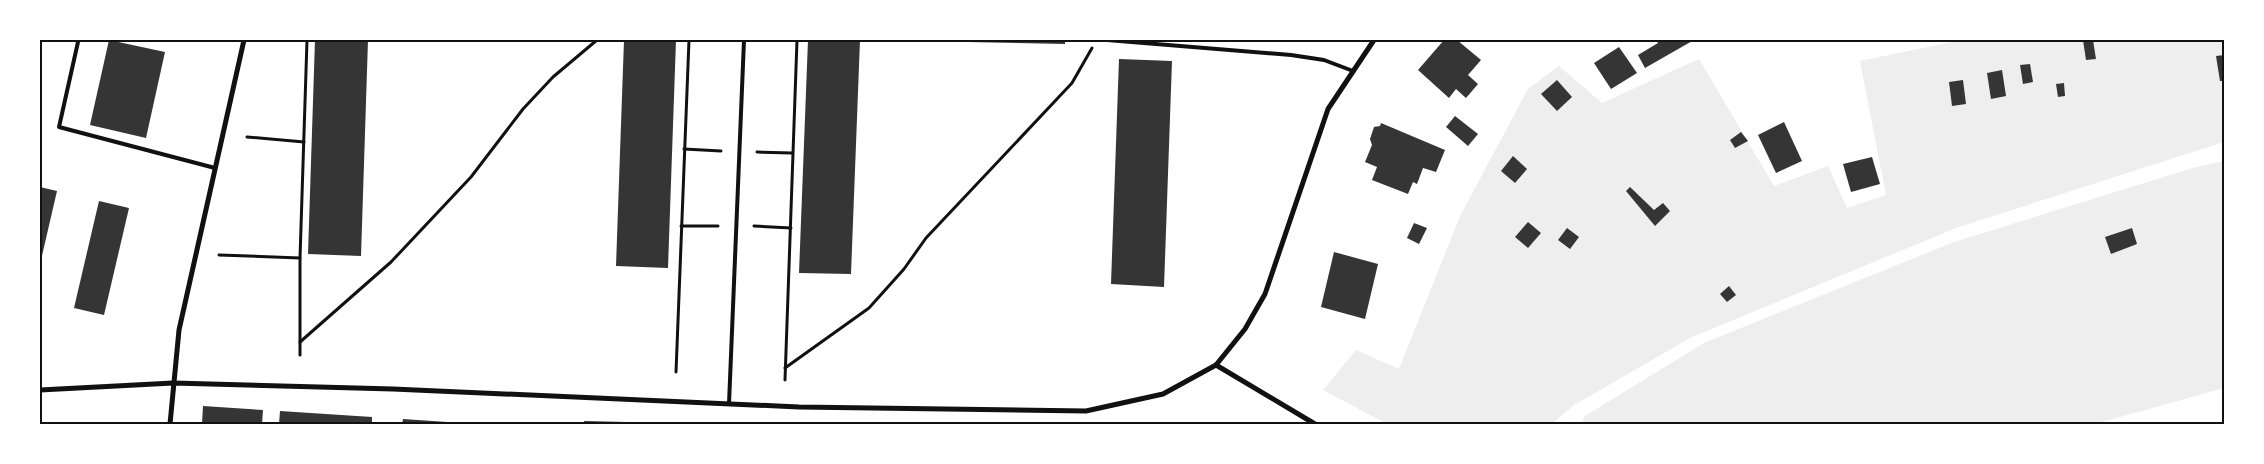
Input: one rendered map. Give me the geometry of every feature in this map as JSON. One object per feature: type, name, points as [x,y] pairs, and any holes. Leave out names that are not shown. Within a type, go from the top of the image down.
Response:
[{"type":"street","points":[[170,424],[179,330],[244,40]]},
{"type":"street","points":[[40,390],[173,382],[729,404],[1086,411],[1163,394],[1216,365],[1245,329],[1265,294],[1328,109],[1374,40]]},
{"type":"street","points":[[1216,365],[1315,424]]},
{"type":"lane","points":[[729,404],[744,40]]},
{"type":"lane","points":[[1107,41],[1291,55],[1324,60],[1353,71]]},
{"type":"lane","points":[[78,42],[59,127],[215,168]]},
{"type":"path","points":[[300,355],[300,258],[307,40]]},
{"type":"path","points":[[300,342],[391,262],[470,177],[523,109],[553,77],[597,40]]},
{"type":"path","points":[[676,372],[688,40]]},
{"type":"path","points":[[785,380],[797,40]]},
{"type":"path","points":[[785,368],[869,308],[904,269],[926,238],[1072,82],[1092,48],[1107,41]]},
{"type":"path","points":[[247,137],[304,142]]},
{"type":"path","points":[[219,256],[300,258]]},
{"type":"shaded area","points":[[1961,40],[2221,40],[2224,44],[2224,142],[1956,228],[1692,337],[1574,405],[1552,424],[1387,424],[1323,390],[1356,350],[1399,369],[1461,214],[1528,89],[1559,66],[1602,103],[1699,59],[1774,186],[1828,166],[1847,208],[1886,195],[1860,61]]},
{"type":"shaded area","points":[[2224,161],[2224,388],[2095,424],[1581,424],[1585,416],[1704,343],[1954,242],[2196,167]]},
{"type":"building","points":[[109,40],[165,52],[146,138],[90,125]]},
{"type":"building","points":[[315,40],[368,40],[361,256],[308,254]]},
{"type":"building","points":[[624,40],[676,40],[668,268],[616,266]]},
{"type":"building","points":[[808,40],[860,40],[851,274],[799,273]]},
{"type":"building","points":[[967,40],[1065,40],[1065,44],[967,42]]},
{"type":"building","points":[[1444,40],[1457,40],[1481,60],[1468,75],[1478,84],[1466,98],[1456,89],[1449,98],[1418,70]]},
{"type":"building","points":[[1656,40],[1694,40],[1645,68],[1638,55],[1658,43]]},
{"type":"building","points":[[2083,40],[2093,40],[2096,59],[2086,60]]},
{"type":"building","points":[[1619,47],[1637,73],[1611,89],[1594,63]]},
{"type":"building","points":[[2224,55],[2224,81],[2220,81],[2216,56]]},
{"type":"building","points":[[1119,59],[1172,61],[1164,287],[1111,284]]},
{"type":"building","points":[[2030,64],[2033,82],[2023,84],[2020,65]]},
{"type":"building","points":[[2002,70],[2006,96],[1991,99],[1987,73]]},
{"type":"building","points":[[1557,80],[1572,97],[1557,111],[1541,94]]},
{"type":"building","points":[[1963,80],[1966,104],[1952,106],[1949,82]]},
{"type":"building","points":[[2064,83],[2065,96],[2058,97],[2056,84]]},
{"type":"building","points":[[1455,116],[1478,134],[1468,146],[1446,127]]},
{"type":"building","points":[[1784,122],[1802,161],[1776,173],[1758,135]]},
{"type":"building","points":[[1381,123],[1445,150],[1436,172],[1423,168],[1417,184],[1413,182],[1408,194],[1372,180],[1377,167],[1365,162],[1372,145],[1370,139],[1374,127],[1380,126]]},
{"type":"building","points":[[1741,132],[1748,141],[1735,148],[1730,140]]},
{"type":"building","points":[[1513,156],[1527,169],[1515,183],[1501,171]]},
{"type":"building","points":[[1872,157],[1880,184],[1851,192],[1843,164]]},
{"type":"building","points":[[40,187],[57,191],[41,260],[40,260]]},
{"type":"building","points":[[1630,187],[1654,210],[1663,203],[1670,211],[1655,226],[1626,191]]},
{"type":"building","points":[[99,201],[129,208],[104,315],[74,308]]},
{"type":"building","points":[[1528,222],[1541,233],[1528,248],[1515,237]]},
{"type":"building","points":[[1414,223],[1427,228],[1419,244],[1407,238]]},
{"type":"building","points":[[1567,228],[1579,237],[1570,249],[1558,240]]},
{"type":"building","points":[[2132,228],[2137,244],[2111,254],[2105,237]]},
{"type":"building","points":[[1334,252],[1378,264],[1365,319],[1321,307]]},
{"type":"building","points":[[1729,286],[1736,295],[1727,302],[1720,294]]},
{"type":"building","points":[[203,406],[263,410],[262,424],[202,424]]},
{"type":"building","points":[[280,411],[372,417],[372,424],[279,424]]},
{"type":"building","points":[[403,419],[462,423],[462,424],[402,424]]},
{"type":"building","points":[[584,421],[627,422],[627,424],[585,424]]}]
